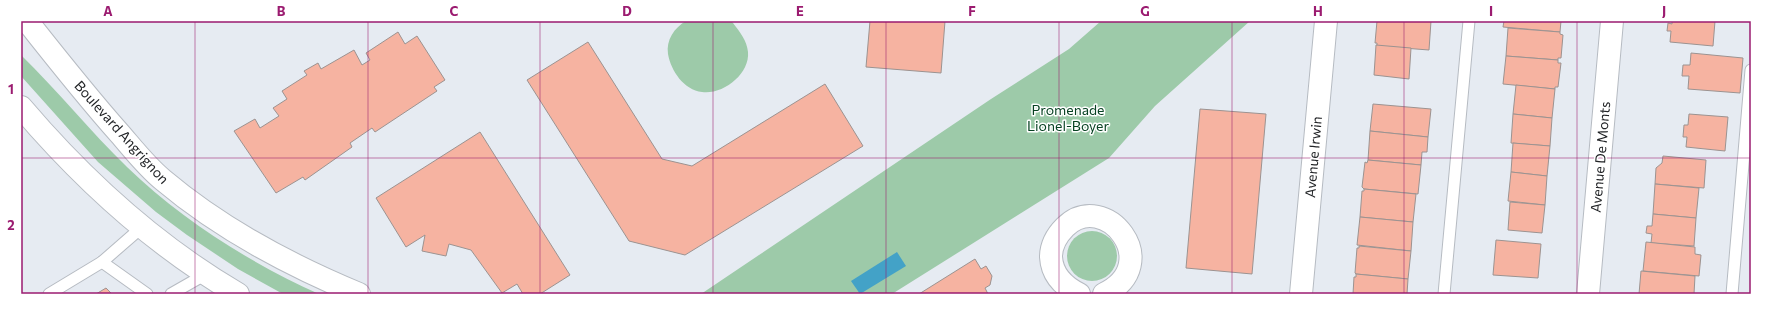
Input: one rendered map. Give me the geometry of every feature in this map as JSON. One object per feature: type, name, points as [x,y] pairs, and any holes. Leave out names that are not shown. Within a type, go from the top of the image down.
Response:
[{"type":"street","name":"Boulevard Angrignon","points":[[27,21],[93,103],[162,180],[219,221],[273,254],[309,273],[359,294]]},
{"type":"street","name":"Avenue Irwin","points":[[1301,294],[1326,21]]},
{"type":"street","name":"Avenue De Monts","points":[[1588,294],[1612,21]]},
{"type":"street","points":[[21,107],[83,176],[141,228],[206,274],[238,294]]},
{"type":"street","points":[[1078,294],[1067,288],[1058,279],[1053,268],[1051,256],[1053,244],[1059,233],[1068,224],[1079,218],[1092,217],[1104,219],[1115,225],[1124,234],[1129,245],[1131,257],[1129,269],[1114,292]]},
{"type":"lane","points":[[1444,294],[1469,21]]},
{"type":"lane","points":[[1732,294],[1751,70]]},
{"type":"lane","points":[[49,294],[102,262],[141,228]]},
{"type":"lane","points":[[102,262],[147,294]]},
{"type":"lane","points":[[171,294],[206,274]]},
{"type":"green space","points":[[686,21],[731,21],[741,33],[745,40],[748,52],[747,60],[745,68],[734,81],[718,90],[702,92],[690,88],[679,79],[672,67],[668,54],[668,44],[678,27]]},
{"type":"green space","name":"Promenade Lionel-Boyer","points":[[1101,21],[1250,21],[1155,106],[1109,158],[892,294],[701,294],[991,99],[1069,49]]},
{"type":"green space","points":[[21,55],[113,153],[170,205],[242,254],[293,282],[319,294],[283,294],[238,269],[156,212],[98,162],[21,76]]},
{"type":"green space","points":[[1092,231],[1102,233],[1110,238],[1115,246],[1117,256],[1115,266],[1110,274],[1102,279],[1092,281],[1082,279],[1074,274],[1069,266],[1067,256],[1069,246],[1074,238],[1082,233]]},
{"type":"water","points":[[897,252],[906,266],[860,294],[851,281]]},
{"type":"building","points":[[870,21],[945,21],[941,73],[866,67]]},
{"type":"building","points":[[1377,21],[1431,21],[1429,50],[1377,46],[1377,43],[1375,43]]},
{"type":"building","points":[[1504,21],[1561,21],[1560,32],[1503,27]]},
{"type":"building","points":[[1672,21],[1715,21],[1713,46],[1670,42],[1671,31],[1667,31],[1668,23],[1672,24]]},
{"type":"building","points":[[1508,28],[1560,32],[1560,34],[1563,35],[1561,58],[1558,58],[1558,60],[1506,56]]},
{"type":"building","points":[[398,32],[405,44],[417,36],[445,80],[434,87],[437,91],[375,132],[372,128],[350,143],[352,147],[305,180],[303,177],[276,193],[234,131],[255,119],[260,128],[279,116],[273,108],[287,99],[282,91],[307,75],[304,71],[318,63],[321,69],[354,50],[362,65],[370,60],[366,53]]},
{"type":"building","points":[[588,42],[662,159],[692,166],[825,84],[863,146],[685,255],[629,241],[527,80]]},
{"type":"building","points":[[1376,45],[1411,48],[1409,79],[1374,75]]},
{"type":"building","points":[[1691,53],[1743,58],[1740,93],[1688,89],[1689,76],[1682,76],[1683,65],[1690,65]]},
{"type":"building","points":[[1506,56],[1558,60],[1558,63],[1561,63],[1558,87],[1555,87],[1555,89],[1503,84]]},
{"type":"building","points":[[1516,85],[1555,89],[1552,118],[1513,114]]},
{"type":"building","points":[[1373,104],[1431,109],[1428,137],[1370,131]]},
{"type":"building","points":[[1200,109],[1266,114],[1252,274],[1186,268]]},
{"type":"building","points":[[1513,114],[1552,118],[1550,146],[1511,143]]},
{"type":"building","points":[[1689,114],[1728,117],[1725,151],[1686,147],[1687,137],[1683,137],[1684,125],[1688,125]]},
{"type":"building","points":[[1370,131],[1428,137],[1427,152],[1422,152],[1421,165],[1368,160]]},
{"type":"building","points":[[480,132],[570,275],[540,294],[523,294],[517,284],[502,293],[471,250],[449,244],[446,256],[422,251],[425,235],[406,247],[376,198]]},
{"type":"building","points":[[1513,143],[1550,146],[1547,176],[1511,172]]},
{"type":"building","points":[[1663,156],[1706,160],[1704,188],[1655,184],[1656,168],[1662,163]]},
{"type":"building","points":[[1368,160],[1421,165],[1418,194],[1364,189],[1362,187],[1365,162],[1367,163]]},
{"type":"building","points":[[1511,172],[1547,176],[1545,205],[1508,201]]},
{"type":"building","points":[[1655,184],[1699,188],[1696,218],[1653,214]]},
{"type":"building","points":[[1364,189],[1416,194],[1413,222],[1360,217],[1362,191],[1364,191]]},
{"type":"building","points":[[1510,202],[1545,205],[1542,233],[1508,230]]},
{"type":"building","points":[[1653,214],[1696,218],[1694,246],[1651,243],[1652,234],[1646,233],[1647,226],[1652,226]]},
{"type":"building","points":[[1360,217],[1413,222],[1411,251],[1357,245]]},
{"type":"building","points":[[1496,240],[1541,244],[1538,278],[1493,275]]},
{"type":"building","points":[[1646,242],[1695,247],[1695,254],[1701,255],[1699,276],[1643,271]]},
{"type":"building","points":[[1359,246],[1411,251],[1408,279],[1356,274],[1357,248],[1359,248]]},
{"type":"building","points":[[975,259],[981,269],[986,266],[992,276],[990,285],[985,288],[988,294],[919,294]]},
{"type":"building","points":[[1641,271],[1695,276],[1694,294],[1639,294]]},
{"type":"building","points":[[1356,274],[1408,279],[1407,294],[1353,294],[1354,277],[1356,277]]},
{"type":"building","points":[[106,288],[112,294],[96,294]]}]
